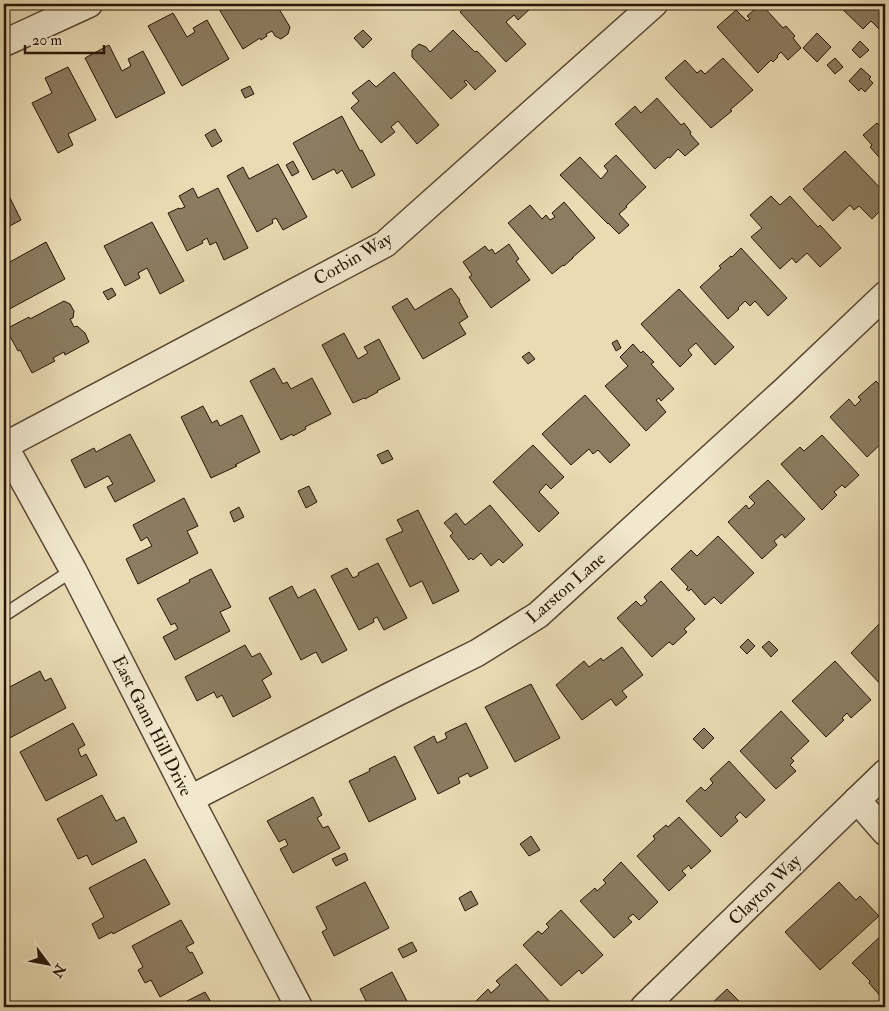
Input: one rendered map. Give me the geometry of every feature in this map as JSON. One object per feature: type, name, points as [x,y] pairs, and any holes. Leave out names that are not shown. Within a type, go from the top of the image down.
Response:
[{"type":"street","points":[[4,43],[89,4]]},
{"type":"street","name":"Corbin Way","points":[[4,445],[385,244],[654,4]]},
{"type":"street","name":"Larston Lane","points":[[190,800],[477,653],[538,615],[785,390],[885,296]]},
{"type":"street","name":"East Gann Hill Drive","points":[[4,445],[73,570],[190,800],[299,1007]]},
{"type":"street","name":"Clayton Way","points":[[644,1007],[885,773]]},
{"type":"street","points":[[857,800],[885,832]]},
{"type":"lane","points":[[4,615],[73,570]]},
{"type":"building","points":[[216,4],[276,4],[290,27],[288,34],[281,39],[275,36],[272,31],[261,40],[260,38],[243,49]]},
{"type":"building","points":[[469,4],[528,4],[531,8],[518,20],[514,15],[506,22],[526,44],[506,62],[460,12]]},
{"type":"building","points":[[761,4],[783,28],[786,26],[795,36],[793,38],[801,48],[788,60],[781,52],[773,62],[771,60],[758,73],[717,27],[736,10],[747,21],[750,19],[747,16]]},
{"type":"building","points":[[837,4],[885,4],[885,27],[881,31],[871,21],[863,29]]},
{"type":"building","points":[[173,13],[187,37],[195,32],[193,28],[207,20],[229,59],[182,86],[148,26]]},
{"type":"building","points":[[363,30],[372,39],[363,48],[354,38]]},
{"type":"building","points":[[453,30],[496,71],[475,90],[466,80],[464,81],[467,85],[451,99],[412,57],[412,50],[419,44],[426,47],[430,52]]},
{"type":"building","points":[[817,33],[831,47],[817,62],[803,48]]},
{"type":"building","points":[[860,41],[869,50],[860,58],[852,50]]},
{"type":"building","points":[[109,45],[122,71],[131,66],[128,59],[143,51],[165,93],[116,118],[85,58]]},
{"type":"building","points":[[723,58],[753,90],[711,128],[665,78],[685,60],[697,73],[701,70],[705,74]]},
{"type":"building","points":[[835,58],[843,67],[835,74],[827,65]]},
{"type":"building","points":[[68,67],[96,120],[68,134],[73,145],[58,153],[32,103],[52,93],[45,78]]},
{"type":"building","points":[[861,68],[871,77],[869,79],[873,83],[865,92],[861,88],[859,91],[849,81]]},
{"type":"building","points":[[394,72],[439,125],[417,144],[398,121],[391,127],[395,132],[381,143],[351,108],[359,101],[352,93],[369,80],[376,87]]},
{"type":"building","points":[[250,86],[254,94],[245,98],[241,90]]},
{"type":"building","points":[[657,98],[681,125],[684,123],[691,132],[690,134],[699,144],[685,156],[678,149],[670,158],[668,157],[655,169],[615,124],[635,106],[641,113]]},
{"type":"building","points":[[342,116],[375,175],[352,188],[342,170],[337,174],[334,169],[313,180],[293,143]]},
{"type":"building","points":[[877,123],[885,131],[885,164],[870,147],[872,145],[863,135]]},
{"type":"building","points":[[215,129],[222,141],[212,147],[205,135]]},
{"type":"building","points":[[845,151],[885,193],[885,206],[872,219],[859,206],[854,210],[850,205],[833,221],[803,189]]},
{"type":"building","points":[[616,155],[646,187],[619,214],[629,225],[619,234],[560,175],[580,157],[601,179],[608,171],[604,166]]},
{"type":"building","points":[[293,161],[299,172],[292,176],[286,165]]},
{"type":"building","points":[[278,164],[307,217],[283,230],[276,218],[272,220],[273,223],[257,232],[227,176],[243,167],[249,179]]},
{"type":"building","points":[[4,186],[21,220],[4,229]]},
{"type":"building","points":[[193,188],[198,198],[218,188],[248,248],[224,260],[216,242],[210,245],[207,238],[202,241],[203,243],[187,251],[168,213],[185,207],[179,196]]},
{"type":"building","points":[[771,196],[780,205],[790,196],[818,227],[820,225],[841,248],[820,267],[807,253],[796,263],[792,258],[780,269],[751,237],[762,228],[750,215]]},
{"type":"building","points":[[564,202],[595,238],[564,266],[552,274],[508,223],[530,205],[542,219],[546,215],[550,220],[555,217],[552,213]]},
{"type":"building","points":[[152,222],[184,281],[160,294],[147,268],[138,273],[140,278],[125,286],[104,246]]},
{"type":"building","points":[[46,242],[65,279],[4,312],[4,256],[8,263]]},
{"type":"building","points":[[509,244],[519,259],[516,261],[530,280],[491,308],[469,277],[472,275],[463,262],[485,246],[489,251],[492,249],[495,254]]},
{"type":"building","points":[[741,248],[787,298],[768,316],[755,301],[750,306],[745,301],[728,319],[700,287],[721,268],[719,266]]},
{"type":"building","points":[[112,288],[116,295],[108,300],[103,292]]},
{"type":"building","points":[[451,288],[460,300],[468,317],[459,323],[466,334],[423,359],[392,307],[407,298],[415,310]]},
{"type":"building","points":[[679,289],[734,347],[715,365],[696,343],[688,350],[692,355],[680,367],[641,324]]},
{"type":"building","points":[[64,301],[70,304],[74,311],[73,318],[70,319],[74,327],[77,326],[85,333],[89,342],[65,355],[64,352],[53,358],[55,361],[32,373],[6,329]]},
{"type":"building","points":[[344,333],[358,359],[368,353],[364,347],[379,339],[400,379],[365,399],[353,403],[322,345]]},
{"type":"building","points":[[617,340],[621,348],[616,351],[612,343]]},
{"type":"building","points":[[633,344],[641,353],[643,351],[654,362],[651,364],[674,389],[661,401],[659,398],[656,400],[666,412],[646,431],[605,386],[628,366],[620,357]]},
{"type":"building","points":[[529,352],[535,359],[528,364],[522,357]]},
{"type":"building","points":[[274,368],[283,384],[287,382],[291,389],[312,378],[331,414],[305,427],[306,429],[293,436],[292,434],[281,440],[250,381]]},
{"type":"building","points":[[876,381],[885,391],[885,433],[882,436],[885,440],[867,457],[830,417],[849,399],[855,406],[861,400],[858,397]]},
{"type":"building","points":[[585,395],[630,445],[610,463],[598,450],[593,454],[589,449],[571,465],[542,434]]},
{"type":"building","points":[[203,406],[212,423],[217,420],[220,426],[242,415],[260,452],[235,465],[237,466],[211,478],[181,417]]},
{"type":"building","points":[[130,434],[155,481],[115,502],[107,487],[113,484],[108,476],[85,488],[71,460],[94,448],[96,452]]},
{"type":"building","points":[[822,435],[859,475],[845,488],[842,485],[834,492],[837,495],[822,510],[781,464],[800,447],[804,451]]},
{"type":"building","points":[[533,445],[564,477],[551,489],[546,484],[539,492],[559,513],[539,532],[493,482]]},
{"type":"building","points":[[388,450],[393,459],[382,464],[377,455]]},
{"type":"building","points":[[768,480],[805,519],[785,538],[782,534],[774,541],[777,545],[762,559],[728,522],[746,505],[749,509],[755,503],[749,497]]},
{"type":"building","points":[[309,486],[317,502],[306,508],[298,491]]},
{"type":"building","points":[[184,498],[198,526],[187,531],[198,553],[138,584],[126,559],[152,546],[147,537],[141,541],[133,525]]},
{"type":"building","points":[[490,505],[523,545],[503,563],[499,559],[491,566],[481,553],[473,560],[471,558],[469,560],[450,536],[453,533],[444,523],[456,513],[465,525]]},
{"type":"building","points":[[239,507],[244,517],[234,522],[230,512]]},
{"type":"building","points":[[418,510],[459,591],[433,604],[422,581],[410,587],[386,539],[403,531],[397,520]]},
{"type":"building","points":[[718,536],[754,573],[721,604],[714,597],[705,605],[691,589],[689,591],[686,589],[688,587],[671,569],[691,550],[697,556]]},
{"type":"building","points":[[378,563],[407,618],[384,630],[377,617],[373,619],[374,622],[359,630],[331,576],[347,568],[353,578],[359,575],[358,573]]},
{"type":"building","points":[[211,569],[231,607],[220,612],[230,631],[175,660],[163,637],[178,629],[175,623],[171,625],[157,599]]},
{"type":"building","points":[[661,581],[695,619],[684,629],[687,632],[673,645],[669,642],[652,657],[617,618],[636,601],[641,606],[647,601],[644,597]]},
{"type":"building","points":[[292,586],[298,598],[315,589],[347,650],[322,663],[316,652],[301,660],[269,598]]},
{"type":"building","points":[[882,621],[883,623],[885,621],[884,688],[851,653]]},
{"type":"building","points":[[748,639],[755,646],[747,654],[740,647]]},
{"type":"building","points":[[769,641],[778,650],[771,657],[762,647]]},
{"type":"building","points":[[245,645],[252,657],[260,653],[272,674],[262,680],[271,697],[233,717],[222,695],[217,698],[214,692],[197,701],[185,677]]},
{"type":"building","points":[[622,647],[643,675],[622,691],[627,697],[616,706],[611,699],[582,720],[556,685],[584,661],[589,667],[601,658],[603,661]]},
{"type":"building","points":[[835,661],[871,700],[851,718],[847,713],[842,718],[844,720],[826,737],[792,701]]},
{"type":"building","points":[[40,671],[45,681],[51,678],[66,708],[6,740],[4,736],[4,690]]},
{"type":"building","points":[[531,684],[560,738],[515,762],[485,707]]},
{"type":"building","points":[[781,711],[809,741],[791,758],[794,761],[790,765],[796,771],[776,789],[740,751]]},
{"type":"building","points":[[73,723],[85,745],[78,749],[81,757],[86,754],[97,775],[46,801],[20,752]]},
{"type":"building","points":[[466,723],[488,768],[470,777],[468,773],[458,778],[460,783],[438,794],[414,747],[434,736],[437,743],[447,738],[445,733]]},
{"type":"building","points":[[704,728],[714,738],[703,749],[693,739]]},
{"type":"building","points":[[395,756],[416,799],[369,822],[349,781]]},
{"type":"building","points":[[729,761],[765,800],[746,818],[740,812],[735,817],[738,821],[721,837],[686,801],[701,787],[705,791],[713,783],[710,779]]},
{"type":"building","points":[[102,795],[116,821],[124,817],[137,842],[92,865],[87,855],[78,859],[57,819]]},
{"type":"building","points":[[313,797],[322,815],[317,818],[323,828],[328,826],[340,848],[293,873],[280,849],[288,845],[285,839],[279,842],[267,821]]},
{"type":"building","points":[[679,817],[711,851],[691,869],[689,865],[682,871],[686,875],[669,891],[637,856],[655,839],[653,836],[666,825],[668,827]]},
{"type":"building","points":[[531,836],[540,850],[529,856],[520,844]]},
{"type":"building","points":[[345,853],[348,860],[336,866],[332,859]]},
{"type":"building","points":[[145,859],[170,904],[113,934],[112,932],[99,939],[92,924],[104,917],[89,888]]},
{"type":"building","points":[[621,862],[658,902],[639,920],[633,914],[628,918],[632,922],[614,938],[580,901],[595,888],[597,891],[606,883],[603,880]]},
{"type":"building","points":[[365,882],[389,928],[334,956],[322,932],[327,929],[316,907]]},
{"type":"building","points":[[839,882],[856,900],[860,896],[879,916],[820,970],[785,932]]},
{"type":"building","points":[[471,891],[478,904],[465,911],[459,898]]},
{"type":"building","points":[[561,910],[603,955],[582,974],[579,970],[561,986],[523,945],[538,931],[542,934],[549,927],[546,924]]},
{"type":"building","points":[[181,920],[194,943],[186,947],[190,953],[192,952],[203,973],[160,997],[151,980],[145,983],[138,970],[143,967],[132,946]]},
{"type":"building","points":[[885,932],[885,998],[883,995],[881,997],[869,983],[870,981],[852,963]]},
{"type":"building","points":[[412,942],[417,951],[403,958],[398,949]]},
{"type":"building","points":[[516,964],[551,1004],[547,1007],[478,1007],[474,1003],[488,989],[491,993],[500,985],[496,981]]},
{"type":"building","points":[[392,972],[410,1007],[369,1007],[360,989]]},
{"type":"building","points":[[727,989],[745,1007],[708,1007]]},
{"type":"building","points":[[205,992],[214,1007],[175,1007]]}]
